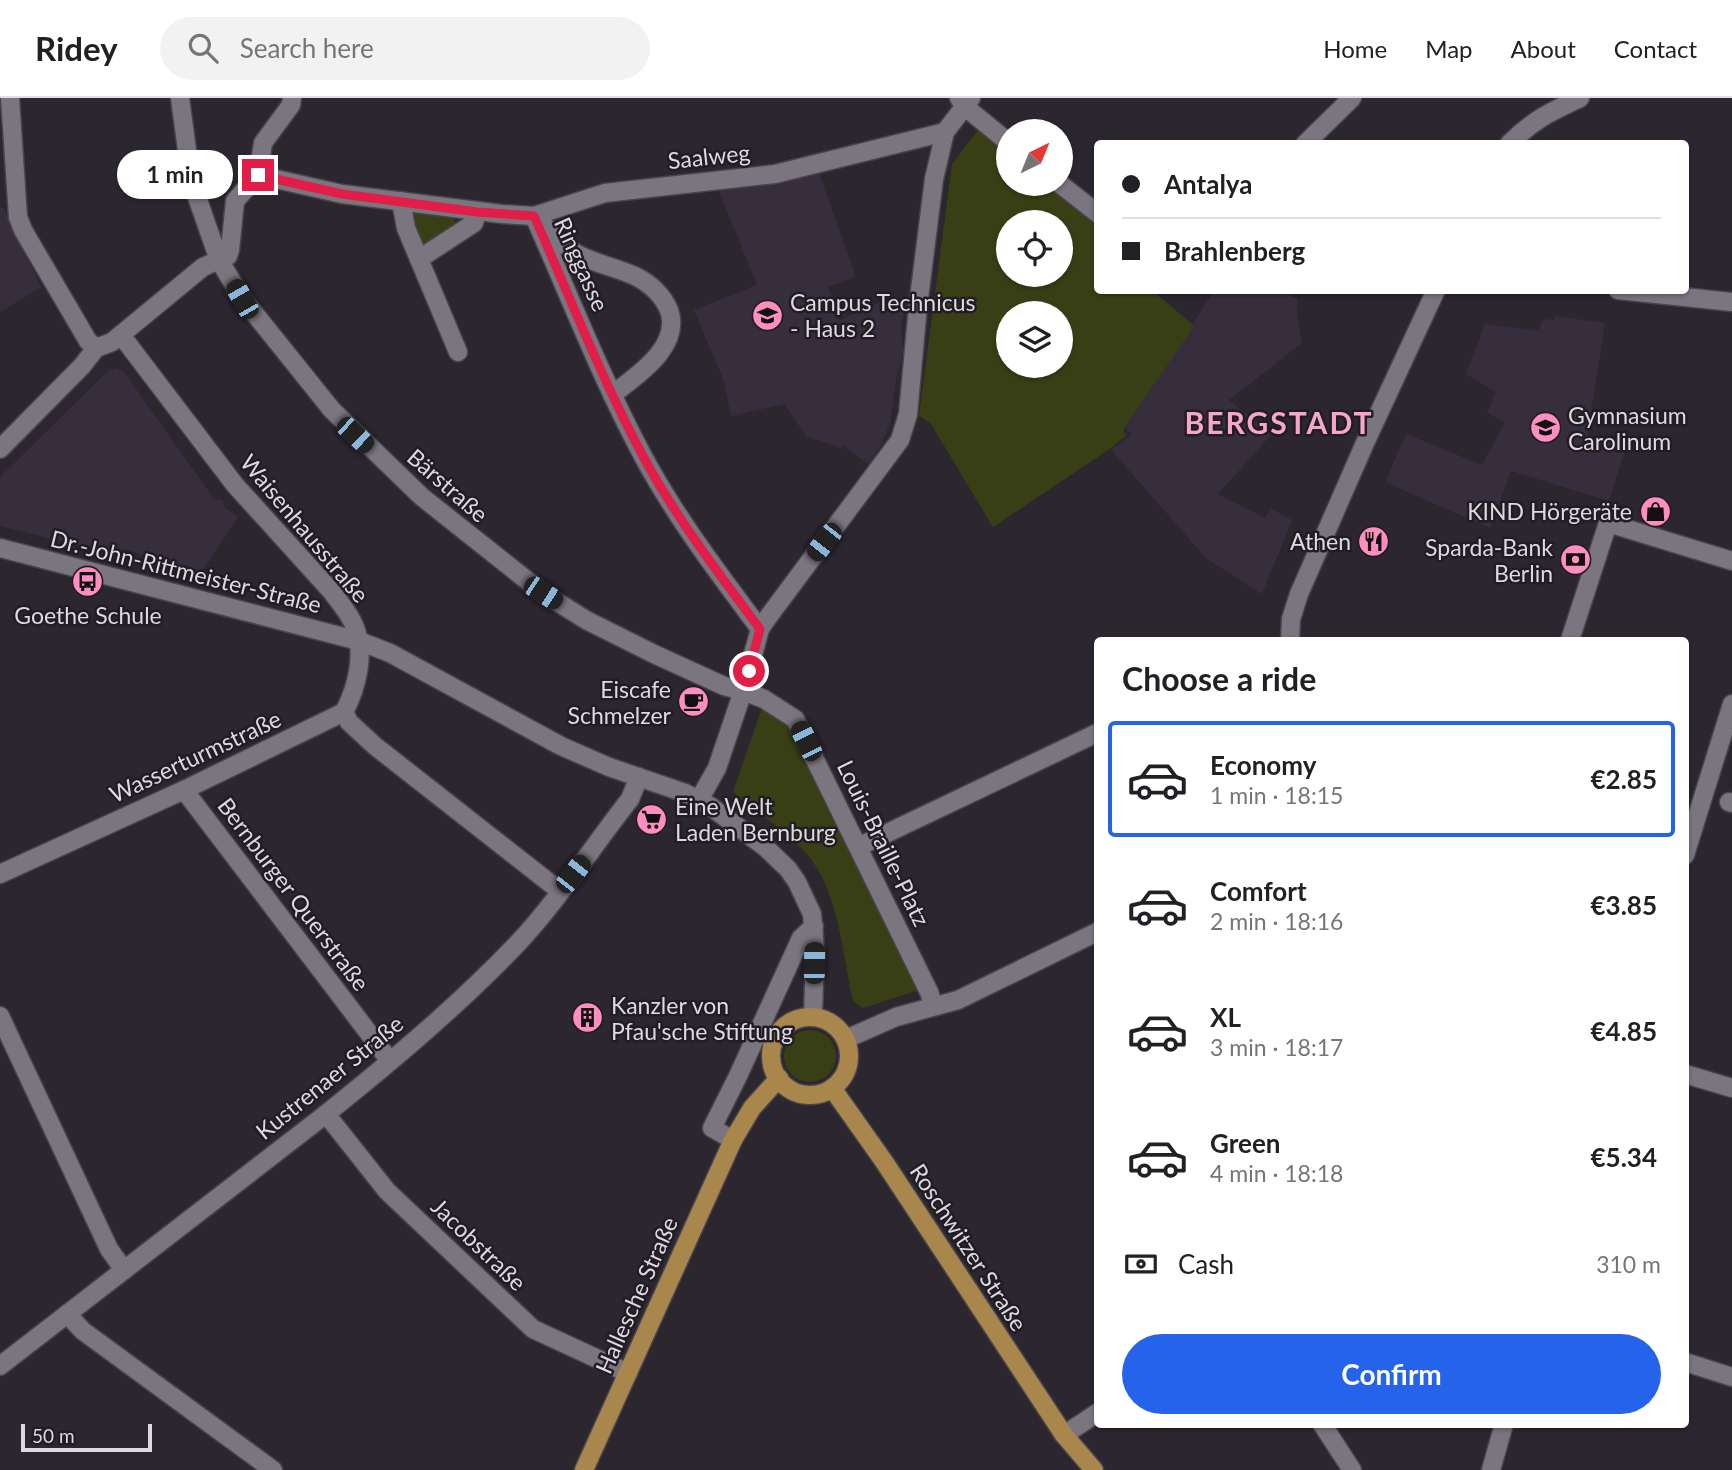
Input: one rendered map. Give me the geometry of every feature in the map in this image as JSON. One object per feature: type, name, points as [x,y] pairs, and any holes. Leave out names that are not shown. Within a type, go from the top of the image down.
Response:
[{"type":"main road","points":[[813,1017],[832,1024],[846,1040],[849,1050],[848,1066],[840,1081],[832,1088],[815,1094],[803,1094],[787,1087],[779,1078],[772,1058],[776,1037],[792,1022],[813,1017]]},
{"type":"main road","name":"Hallesche Straße","points":[[584,1470],[733,1140],[753,1107],[779,1078]]},
{"type":"main road","name":"Roschwitzer Straße","points":[[832,1088],[885,1163],[1064,1435],[1094,1470]]},
{"type":"main road","name":"Roschwitzer Straße","points":[[1064,1435],[1080,1470]]},
{"type":"street","points":[[10,98],[18,217],[88,341],[96,348]]},
{"type":"street","name":"Bärstraße","points":[[180,98],[191,180],[219,260],[242,299],[332,410],[378,457],[449,519],[543,593],[586,620],[724,686],[743,691]]},
{"type":"street","points":[[0,449],[82,366],[96,348],[121,335],[203,267],[228,256],[235,201],[258,175],[262,143],[291,105],[292,98]]},
{"type":"street","points":[[1309,140],[1352,98]]},
{"type":"street","points":[[1513,140],[1555,104],[1580,98]]},
{"type":"street","points":[[699,800],[717,768],[760,629],[774,606],[900,440],[908,414],[934,178],[945,132],[964,101],[996,131]]},
{"type":"street","name":"Saalweg","points":[[258,175],[327,191],[477,212],[534,216],[604,193],[775,174],[945,132]]},
{"type":"street","points":[[1073,195],[1094,212]]},
{"type":"street","points":[[392,200],[458,352]]},
{"type":"street","points":[[419,259],[474,223],[477,212]]},
{"type":"street","name":"Ringgasse","points":[[534,216],[578,255],[643,281],[657,291],[666,304],[671,316],[671,327],[663,349],[612,395]]},
{"type":"street","name":"Ringgasse","points":[[534,216],[612,395],[645,459],[678,516],[760,629]]},
{"type":"street","points":[[1290,637],[1291,619],[1299,593],[1434,294]]},
{"type":"street","points":[[1656,294],[1732,302]]},
{"type":"street","name":"Waisenhausstraße","points":[[121,335],[235,485],[332,593],[355,626],[359,641]]},
{"type":"street","points":[[1571,637],[1608,523],[1732,561]]},
{"type":"street","name":"Dr.-John-Rittmeister-Straße","points":[[0,548],[359,641]]},
{"type":"street","points":[[560,891],[375,746],[349,722],[344,712],[355,684],[359,641],[390,653],[561,746],[699,800],[765,848],[788,869],[804,895],[814,926],[813,1017]]},
{"type":"street","name":"Louis-Braille-Platz","points":[[743,691],[764,699],[795,719],[934,1006]]},
{"type":"street","points":[[1689,842],[1732,704]]},
{"type":"street","name":"Wasserturmstraße","points":[[0,874],[184,790],[344,712]]},
{"type":"street","points":[[858,847],[1094,734]]},
{"type":"street","name":"Kustrenaer Straße","points":[[0,1366],[326,1114],[390,1061],[517,944],[630,799],[639,777]]},
{"type":"street","name":"Bernburger Querstraße","points":[[184,790],[390,1061]]},
{"type":"street","points":[[733,1140],[712,1129],[801,937],[814,926]]},
{"type":"street","points":[[846,1040],[882,1023],[958,1000],[1094,933]]},
{"type":"street","points":[[0,1016],[109,1249],[124,1270]]},
{"type":"street","points":[[1689,1075],[1732,1088]]},
{"type":"street","name":"Jacobstraße","points":[[326,1114],[387,1191],[533,1329],[628,1373]]},
{"type":"street","points":[[67,1314],[83,1331],[273,1470]]},
{"type":"street","points":[[1689,1363],[1732,1377]]},
{"type":"street","points":[[1064,1435],[1094,1415]]},
{"type":"street","points":[[1325,1428],[1352,1470]]},
{"type":"street","points":[[1491,1470],[1503,1428]]},
{"type":"shaded area","name":"Campus Technicus - Haus 2","points":[[818,170],[856,277],[828,287],[839,321],[880,302],[907,301],[901,325],[903,351],[898,367],[890,424],[879,449],[868,464],[844,446],[842,448],[806,436],[784,404],[731,416],[724,381],[694,310],[757,285],[719,191]]},
{"type":"shaded area","points":[[0,208],[4,208],[41,287],[0,312]]},
{"type":"shaded area","points":[[1212,294],[1289,294],[1297,299],[1302,343],[1229,400],[1271,435],[1218,494],[1265,518],[1271,509],[1292,520],[1262,594],[1207,559],[1111,450],[1132,434],[1125,428]]},
{"type":"shaded area","name":"Gymnasium Carolinum","points":[[1555,316],[1605,323],[1587,438],[1627,444],[1609,501],[1511,471],[1490,528],[1385,482],[1406,434],[1482,465],[1505,422],[1487,413],[1496,392],[1466,374],[1485,324],[1539,331],[1541,322],[1545,319],[1554,320]]},
{"type":"shaded area","points":[[116,368],[124,372],[214,499],[223,500],[224,507],[238,517],[197,578],[183,569],[180,572],[174,571],[172,563],[124,549],[122,556],[0,526],[0,477],[109,370]]},
{"type":"green space","points":[[978,130],[996,144],[996,196],[1060,196],[1094,223],[1094,294],[1157,294],[1194,326],[1123,430],[1126,436],[993,527],[931,424],[919,416],[952,164]]},
{"type":"green space","points":[[411,211],[452,215],[456,226],[420,249]]},
{"type":"green space","points":[[762,708],[784,718],[919,990],[863,1008],[853,1001],[832,901],[815,865],[795,842],[733,792]]},
{"type":"green space","points":[[810,1030],[820,1032],[828,1038],[834,1046],[834,1066],[828,1074],[820,1080],[810,1082],[800,1080],[792,1074],[786,1066],[784,1056],[786,1046],[792,1038],[800,1032]]},
{"type":"place","name":"Campus Technicus - Haus 2","points":[[767,315]]},
{"type":"place","name":"Gymnasium Carolinum","points":[[1545,428]]},
{"type":"place","name":"KIND Hörgeräte","points":[[1655,511]]},
{"type":"place","name":"Athen","points":[[1374,541]]},
{"type":"place","name":"Sparda-Bank Berlin","points":[[1576,560]]},
{"type":"place","name":"Goethe Schule","points":[[88,581]]},
{"type":"place","name":"Eiscafe Schmelzer","points":[[694,702]]},
{"type":"place","name":"Eine Welt Laden Bernburg","points":[[652,819]]},
{"type":"place","name":"Kanzler von Pfau'sche Stiftung","points":[[588,1018]]},
{"type":"district","name":"BERGSTADT","points":[[1279,422]]},
{"type":"route","points":[[258,175],[342,194],[477,212],[534,216],[612,395],[645,459],[678,516],[760,629],[749,671]]}]
